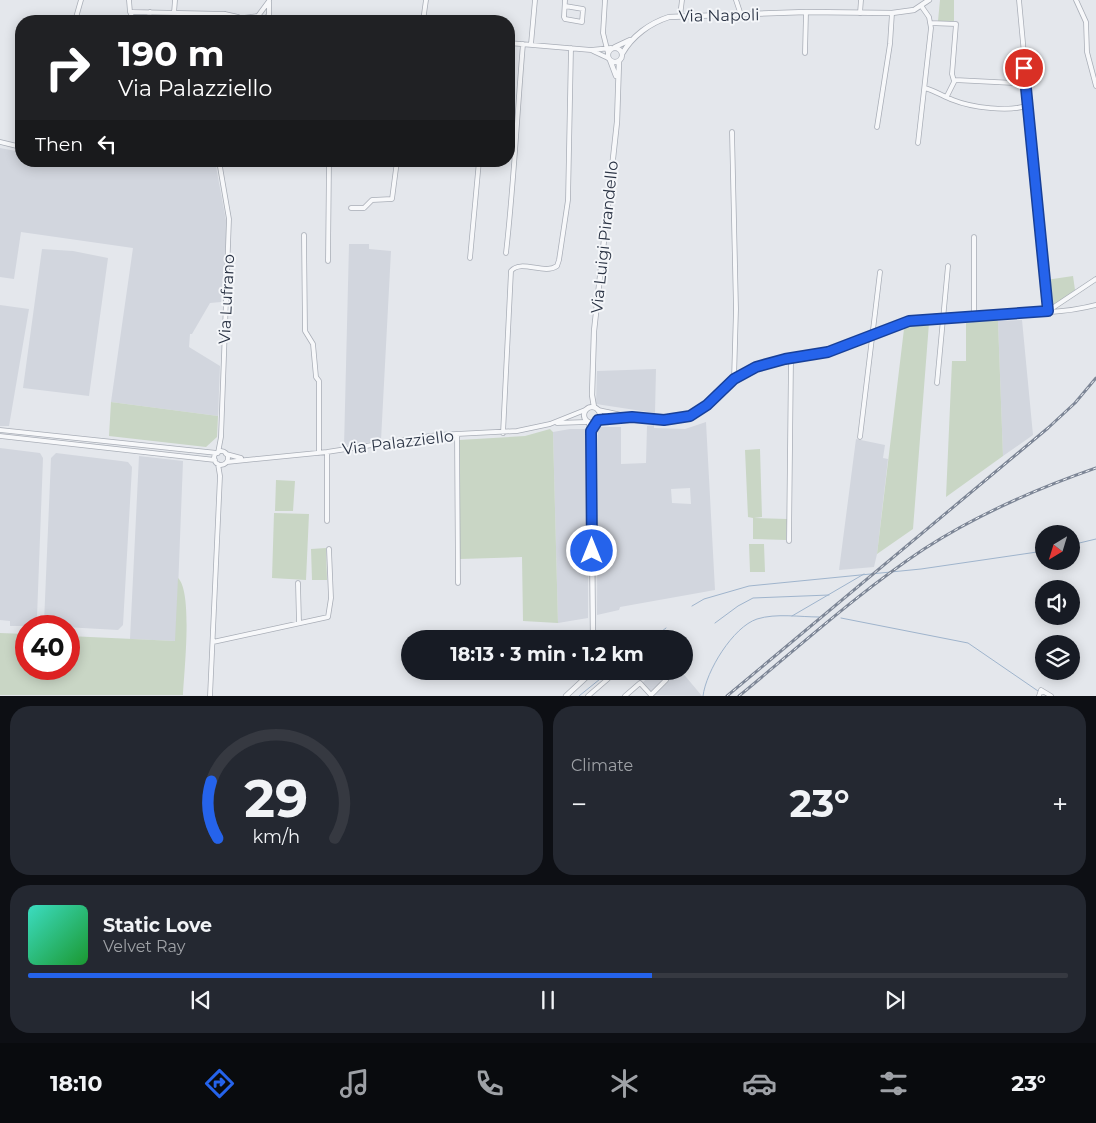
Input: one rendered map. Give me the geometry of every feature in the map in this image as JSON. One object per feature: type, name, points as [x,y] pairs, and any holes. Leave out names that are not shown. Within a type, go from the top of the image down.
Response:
[{"type":"street","points":[[77,15],[81,0]]},
{"type":"street","points":[[128,0],[130,15]]},
{"type":"street","points":[[174,13],[175,0]]},
{"type":"street","points":[[424,15],[426,0]]},
{"type":"street","points":[[531,44],[535,0]]},
{"type":"street","points":[[565,6],[583,8],[582,22],[565,19],[565,6],[566,0]]},
{"type":"street","points":[[605,0],[605,42],[610,49]]},
{"type":"street","points":[[680,16],[682,0]]},
{"type":"street","points":[[736,0],[741,15]]},
{"type":"street","points":[[860,13],[861,0]]},
{"type":"street","points":[[918,143],[930,23],[922,7],[929,0]]},
{"type":"street","points":[[1019,0],[1027,105],[1048,311]]},
{"type":"street","points":[[1076,0],[1086,22],[1087,52],[1096,86]]},
{"type":"street","points":[[259,15],[269,1]]},
{"type":"street","points":[[262,13],[269,15],[269,1]]},
{"type":"street","name":"Via Napoli","points":[[610,49],[632,40],[657,21],[680,16],[806,12],[892,13],[908,12],[922,7]]},
{"type":"street","points":[[130,12],[225,14]]},
{"type":"street","points":[[805,53],[806,12]]},
{"type":"street","points":[[877,127],[890,44],[892,13]]},
{"type":"street","points":[[930,23],[956,24],[952,74],[954,81],[946,96]]},
{"type":"street","name":"Via Napoli","points":[[619,61],[632,40]]},
{"type":"street","points":[[515,43],[591,50],[610,49],[622,54]]},
{"type":"street","points":[[515,136],[523,44]]},
{"type":"street","points":[[503,433],[511,271],[518,267],[550,269],[557,266],[559,260],[568,200],[571,48]]},
{"type":"street","name":"Via Luigi Pirandello","points":[[610,49],[609,59],[617,80]]},
{"type":"street","points":[[591,50],[609,59],[619,61]]},
{"type":"street","name":"Via Luigi Pirandello","points":[[592,408],[594,331],[617,122],[619,61]]},
{"type":"street","points":[[954,81],[1014,83]]},
{"type":"street","points":[[924,88],[955,101],[1003,109],[1027,105]]},
{"type":"street","points":[[732,132],[736,299],[734,379]]},
{"type":"street","points":[[0,142],[15,146]]},
{"type":"street","name":"Via Lufrano","points":[[216,462],[221,438],[229,219],[220,167]]},
{"type":"street","points":[[328,262],[329,167]]},
{"type":"street","points":[[351,208],[364,208],[372,200],[392,198],[396,167]]},
{"type":"street","points":[[470,258],[478,167]]},
{"type":"street","points":[[506,253],[514,167]]},
{"type":"street","points":[[304,235],[304,331],[313,344],[316,377],[319,381],[319,453]]},
{"type":"street","points":[[974,237],[974,315]]},
{"type":"street","points":[[937,383],[948,266]]},
{"type":"street","points":[[860,437],[880,272]]},
{"type":"street","points":[[1048,311],[1096,279]]},
{"type":"street","points":[[593,630],[591,431],[583,414],[592,408],[632,417],[664,420],[690,416],[707,405],[734,379],[756,367],[791,358],[828,352],[909,321],[974,315],[1048,311],[1066,312],[1096,305]]},
{"type":"street","points":[[789,541],[791,358]]},
{"type":"street","points":[[591,431],[600,416],[592,408]]},
{"type":"street","name":"Via Palazziello","points":[[550,424],[592,408]]},
{"type":"street","points":[[588,422],[632,417]]},
{"type":"street","name":"Via Palazziello","points":[[216,462],[226,463],[245,459],[319,453],[457,434],[503,433],[550,424],[588,422]]},
{"type":"street","points":[[0,430],[217,453]]},
{"type":"street","points":[[457,434],[458,583]]},
{"type":"street","points":[[0,436],[216,462],[220,476],[210,696]]},
{"type":"street","name":"Via Lufrano","points":[[221,438],[226,463]]},
{"type":"street","points":[[326,452],[327,521]]},
{"type":"street","name":"Via Palazziello","points":[[217,453],[225,453],[245,459]]},
{"type":"street","points":[[220,476],[226,463]]},
{"type":"street","points":[[213,642],[328,617],[330,598],[329,549]]},
{"type":"street","points":[[298,583],[299,623]]},
{"type":"street","points":[[566,696],[583,680]]},
{"type":"street","points":[[588,696],[607,680]]},
{"type":"street","points":[[625,696],[640,683],[652,695],[666,680]]},
{"type":"street","points":[[1040,693],[1051,696]]},
{"type":"shaded area","points":[[0,148],[15,151],[15,167],[216,167],[227,226],[221,302],[210,303],[192,334],[190,334],[189,347],[220,366],[218,416],[111,402],[133,248],[21,232],[14,279],[0,277]]},
{"type":"shaded area","points":[[349,244],[369,244],[369,249],[391,251],[381,440],[344,447]]},
{"type":"shaded area","points":[[42,249],[73,251],[108,258],[89,396],[23,388]]},
{"type":"shaded area","points":[[0,305],[29,309],[9,426],[0,426]]},
{"type":"shaded area","points":[[1022,320],[1033,435],[1003,456],[998,321]]},
{"type":"shaded area","points":[[656,369],[655,413],[596,404],[597,371]]},
{"type":"shaded area","points":[[706,422],[715,590],[620,607],[619,610],[597,615],[598,427],[621,427],[621,464],[646,463],[647,426],[654,425],[654,428],[685,429]],"holes":[[[690,488],[691,504],[672,503],[671,489]]]},
{"type":"shaded area","points":[[570,429],[588,429],[588,618],[558,623],[553,432]]},
{"type":"shaded area","points":[[856,439],[885,445],[883,458],[888,459],[877,554],[874,567],[839,570]]},
{"type":"shaded area","points":[[0,448],[40,453],[43,458],[37,615],[15,615],[15,626],[10,626],[10,621],[0,620]]},
{"type":"shaded area","points":[[56,453],[128,462],[132,467],[123,625],[118,630],[80,628],[80,615],[44,615],[51,458]]},
{"type":"shaded area","points":[[139,456],[183,461],[176,641],[130,639]]},
{"type":"shaded area","points":[[645,680],[689,680],[702,696],[648,695],[639,686]]},
{"type":"green space","points":[[940,0],[954,0],[954,21],[938,21]]},
{"type":"green space","points":[[1073,276],[1075,290],[1054,305],[1048,304],[1046,280]]},
{"type":"green space","points":[[995,319],[998,321],[1003,456],[946,497],[952,361],[966,361],[966,323]]},
{"type":"green space","points":[[929,323],[913,529],[877,554],[904,329],[909,325]]},
{"type":"green space","points":[[111,402],[218,416],[217,437],[206,447],[109,436]]},
{"type":"green space","points":[[550,429],[553,432],[558,623],[523,621],[522,557],[460,559],[459,440],[525,436]]},
{"type":"green space","points":[[760,449],[762,517],[754,518],[787,519],[786,540],[753,539],[753,518],[748,517],[745,450]]},
{"type":"green space","points":[[276,480],[295,481],[293,511],[275,511]]},
{"type":"green space","points":[[274,513],[309,514],[306,580],[272,578]]},
{"type":"green space","points":[[749,544],[764,544],[765,572],[750,572]]},
{"type":"green space","points":[[326,548],[327,580],[312,580],[311,549]]},
{"type":"green space","points":[[178,578],[183,586],[186,615],[183,695],[0,695],[0,633],[15,634],[15,680],[80,680],[80,637],[175,641]]},
{"type":"waterway","points":[[1080,543],[1096,539]]},
{"type":"waterway","points":[[692,606],[704,599],[749,586],[921,569],[1035,552]]},
{"type":"waterway","points":[[792,616],[864,574]]},
{"type":"waterway","points":[[715,623],[738,606],[753,598],[829,595]]},
{"type":"waterway","points":[[703,696],[709,675],[722,651],[730,640],[748,624],[757,619],[772,616],[819,617]]},
{"type":"waterway","points":[[841,618],[968,643],[1038,691]]},
{"type":"waterway","points":[[579,696],[599,680]]},
{"type":"railway","points":[[727,696],[1048,428],[1075,403],[1096,378]]},
{"type":"railway","points":[[739,696],[876,583],[944,536],[1008,503],[1096,468]]},
{"type":"route","points":[[592,551],[591,431],[598,420],[632,417],[664,420],[690,416],[707,405],[734,379],[756,367],[774,361],[828,352],[909,321],[1048,311],[1024,68]]}]
